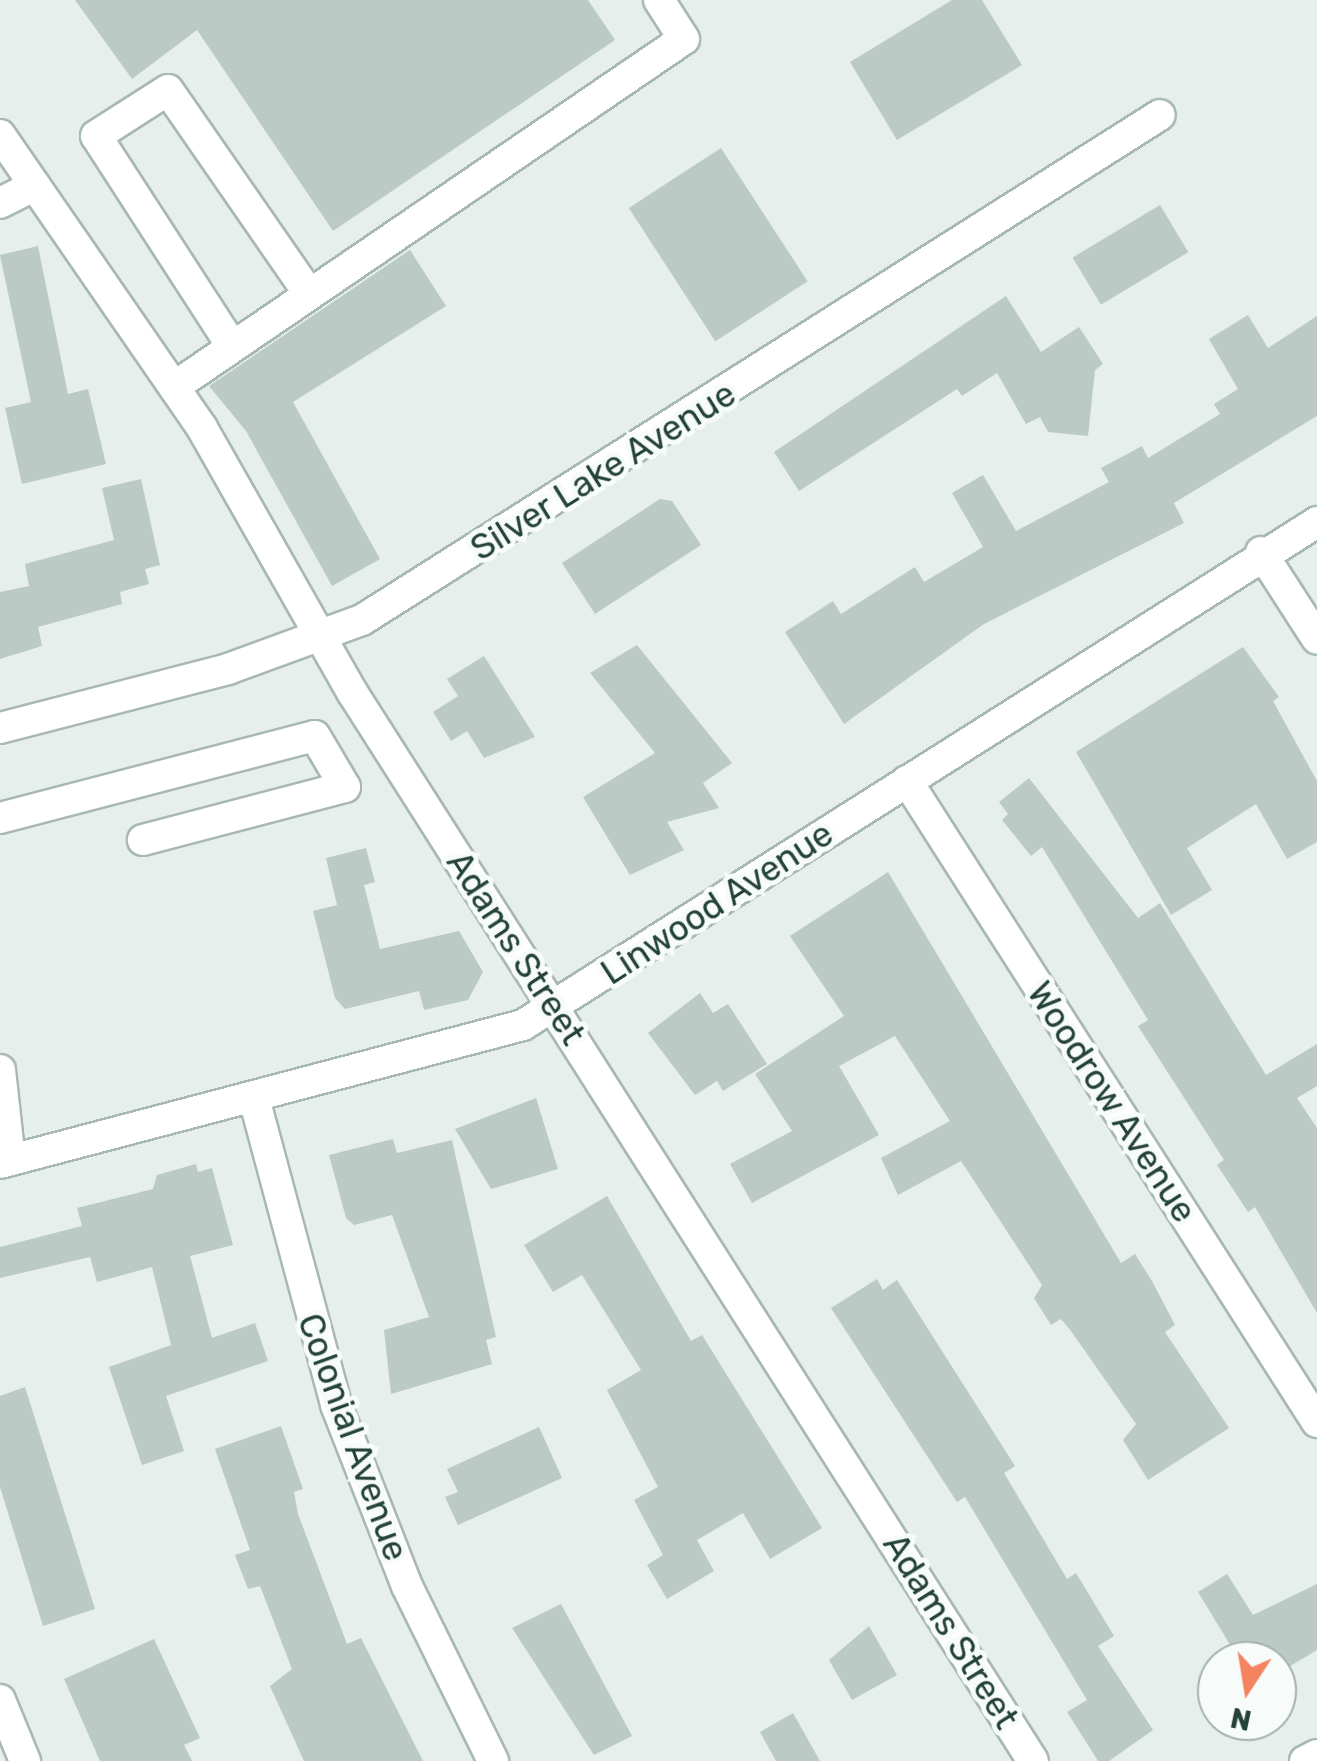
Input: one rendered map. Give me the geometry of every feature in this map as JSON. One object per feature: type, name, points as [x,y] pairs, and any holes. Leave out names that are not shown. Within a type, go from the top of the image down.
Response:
[{"type":"street","points":[[174,387],[684,39],[659,0]]},
{"type":"street","points":[[232,346],[96,136],[168,90],[309,294]]},
{"type":"street","name":"Silver Lake Avenue","points":[[0,728],[320,639],[495,541],[1160,115]]},
{"type":"street","name":"Adams Street","points":[[0,135],[174,387],[320,639],[1033,1761]]},
{"type":"street","points":[[0,203],[35,185]]},
{"type":"street","name":"Linwood Avenue","points":[[5,1161],[465,1045],[554,1008],[1262,552],[1317,522]]},
{"type":"street","points":[[1262,552],[1317,639]]},
{"type":"street","points":[[0,818],[315,736],[345,787],[143,840]]},
{"type":"street","name":"Woodrow Avenue","points":[[906,781],[1317,1422]]},
{"type":"street","points":[[0,1070],[5,1161]]},
{"type":"street","name":"Colonial Avenue","points":[[254,1098],[336,1405],[413,1598],[493,1761]]},
{"type":"street","points":[[0,1700],[26,1761]]},
{"type":"street","points":[[1305,1761],[1317,1755]]},
{"type":"building","points":[[75,0],[588,0],[615,40],[333,231],[197,30],[132,79]]},
{"type":"building","points":[[952,0],[982,0],[1022,65],[897,140],[850,62]]},
{"type":"building","points":[[721,148],[808,281],[715,341],[629,208]]},
{"type":"building","points":[[1160,205],[1188,252],[1101,305],[1073,258]]},
{"type":"building","points":[[38,246],[68,394],[88,389],[106,464],[22,484],[5,408],[31,402],[0,255]]},
{"type":"building","points":[[410,250],[446,306],[293,402],[380,559],[332,586],[246,431],[209,386]]},
{"type":"building","points":[[1006,296],[1041,352],[1079,327],[1103,364],[1095,370],[1088,436],[1048,432],[1040,417],[1026,424],[997,373],[962,396],[957,389],[799,491],[774,452]]},
{"type":"building","points":[[1248,315],[1268,348],[1317,316],[1317,416],[1174,503],[1184,523],[984,624],[844,724],[785,632],[833,601],[841,614],[915,567],[924,582],[983,547],[952,493],[983,475],[1016,531],[1109,482],[1101,468],[1142,446],[1148,458],[1220,414],[1214,404],[1238,389],[1209,339]]},
{"type":"building","points":[[141,479],[160,565],[145,569],[149,584],[120,592],[122,604],[38,627],[42,646],[0,659],[0,592],[29,586],[25,564],[114,540],[102,488]]},
{"type":"building","points":[[660,499],[672,501],[701,545],[595,614],[562,563]]},
{"type":"building","points":[[637,645],[732,763],[703,783],[719,808],[667,822],[684,850],[630,875],[583,797],[655,753],[590,673]]},
{"type":"building","points":[[1243,647],[1279,697],[1273,701],[1317,781],[1317,842],[1287,859],[1256,804],[1187,848],[1212,890],[1171,915],[1076,752]]},
{"type":"building","points":[[484,656],[535,737],[484,758],[467,731],[451,741],[433,712],[458,696],[447,679]]},
{"type":"building","points":[[1029,778],[1138,918],[1160,903],[1266,1075],[1317,1044],[1317,1086],[1297,1098],[1317,1128],[1317,1313],[1255,1207],[1248,1212],[1217,1165],[1224,1160],[1138,1026],[1148,1020],[1042,847],[1031,856],[1002,820],[1008,814],[999,802]]},
{"type":"building","points":[[366,848],[375,882],[364,885],[380,949],[459,931],[483,972],[468,1000],[424,1010],[419,991],[345,1009],[335,998],[313,911],[337,905],[326,858]]},
{"type":"building","points":[[888,872],[1121,1263],[1135,1254],[1152,1281],[1175,1325],[1165,1332],[1229,1428],[1148,1480],[1123,1440],[1136,1424],[1061,1319],[1051,1325],[1034,1298],[1042,1285],[961,1161],[898,1195],[881,1158],[950,1121],[895,1036],[839,1066],[879,1135],[752,1203],[730,1164],[792,1131],[755,1074],[844,1016],[790,936]]},
{"type":"building","points":[[700,993],[713,1013],[728,1004],[767,1064],[723,1091],[717,1081],[695,1095],[648,1033]]},
{"type":"building","points":[[536,1098],[558,1169],[491,1189],[455,1129]]},
{"type":"building","points":[[393,1139],[397,1153],[452,1140],[496,1337],[486,1340],[492,1364],[391,1394],[384,1330],[429,1317],[392,1215],[354,1225],[346,1218],[329,1155]]},
{"type":"building","points":[[196,1164],[198,1172],[212,1168],[233,1245],[190,1256],[212,1338],[255,1323],[268,1361],[166,1396],[184,1451],[142,1465],[109,1367],[171,1345],[152,1267],[97,1282],[90,1257],[0,1278],[0,1247],[82,1226],[77,1208],[153,1189],[157,1175]]},
{"type":"building","points":[[607,1196],[691,1341],[702,1335],[822,1528],[770,1559],[743,1513],[697,1540],[714,1571],[667,1599],[647,1565],[663,1555],[634,1500],[658,1487],[607,1390],[641,1370],[582,1275],[553,1292],[524,1245]]},
{"type":"building","points":[[877,1279],[883,1290],[897,1280],[1015,1466],[1004,1473],[1067,1579],[1076,1573],[1114,1636],[1098,1646],[1153,1730],[1109,1761],[1098,1761],[1067,1712],[1087,1700],[965,1497],[957,1502],[831,1308]]},
{"type":"building","points":[[25,1387],[95,1609],[43,1626],[0,1487],[0,1396]]},
{"type":"building","points":[[281,1426],[303,1489],[294,1492],[298,1514],[347,1644],[361,1638],[423,1761],[304,1761],[270,1686],[292,1669],[260,1586],[248,1589],[235,1555],[250,1550],[215,1449]]},
{"type":"building","points":[[539,1427],[562,1478],[458,1525],[445,1497],[458,1492],[447,1469]]},
{"type":"building","points":[[1227,1574],[1253,1615],[1317,1584],[1317,1650],[1297,1662],[1297,1641],[1228,1641],[1198,1592]]},
{"type":"building","points":[[561,1604],[632,1736],[594,1755],[512,1628]]},
{"type":"building","points":[[869,1626],[897,1675],[852,1700],[829,1660]]},
{"type":"building","points":[[154,1639],[200,1738],[184,1745],[192,1761],[100,1761],[64,1679]]},
{"type":"building","points":[[793,1713],[820,1761],[776,1761],[760,1732]]}]
